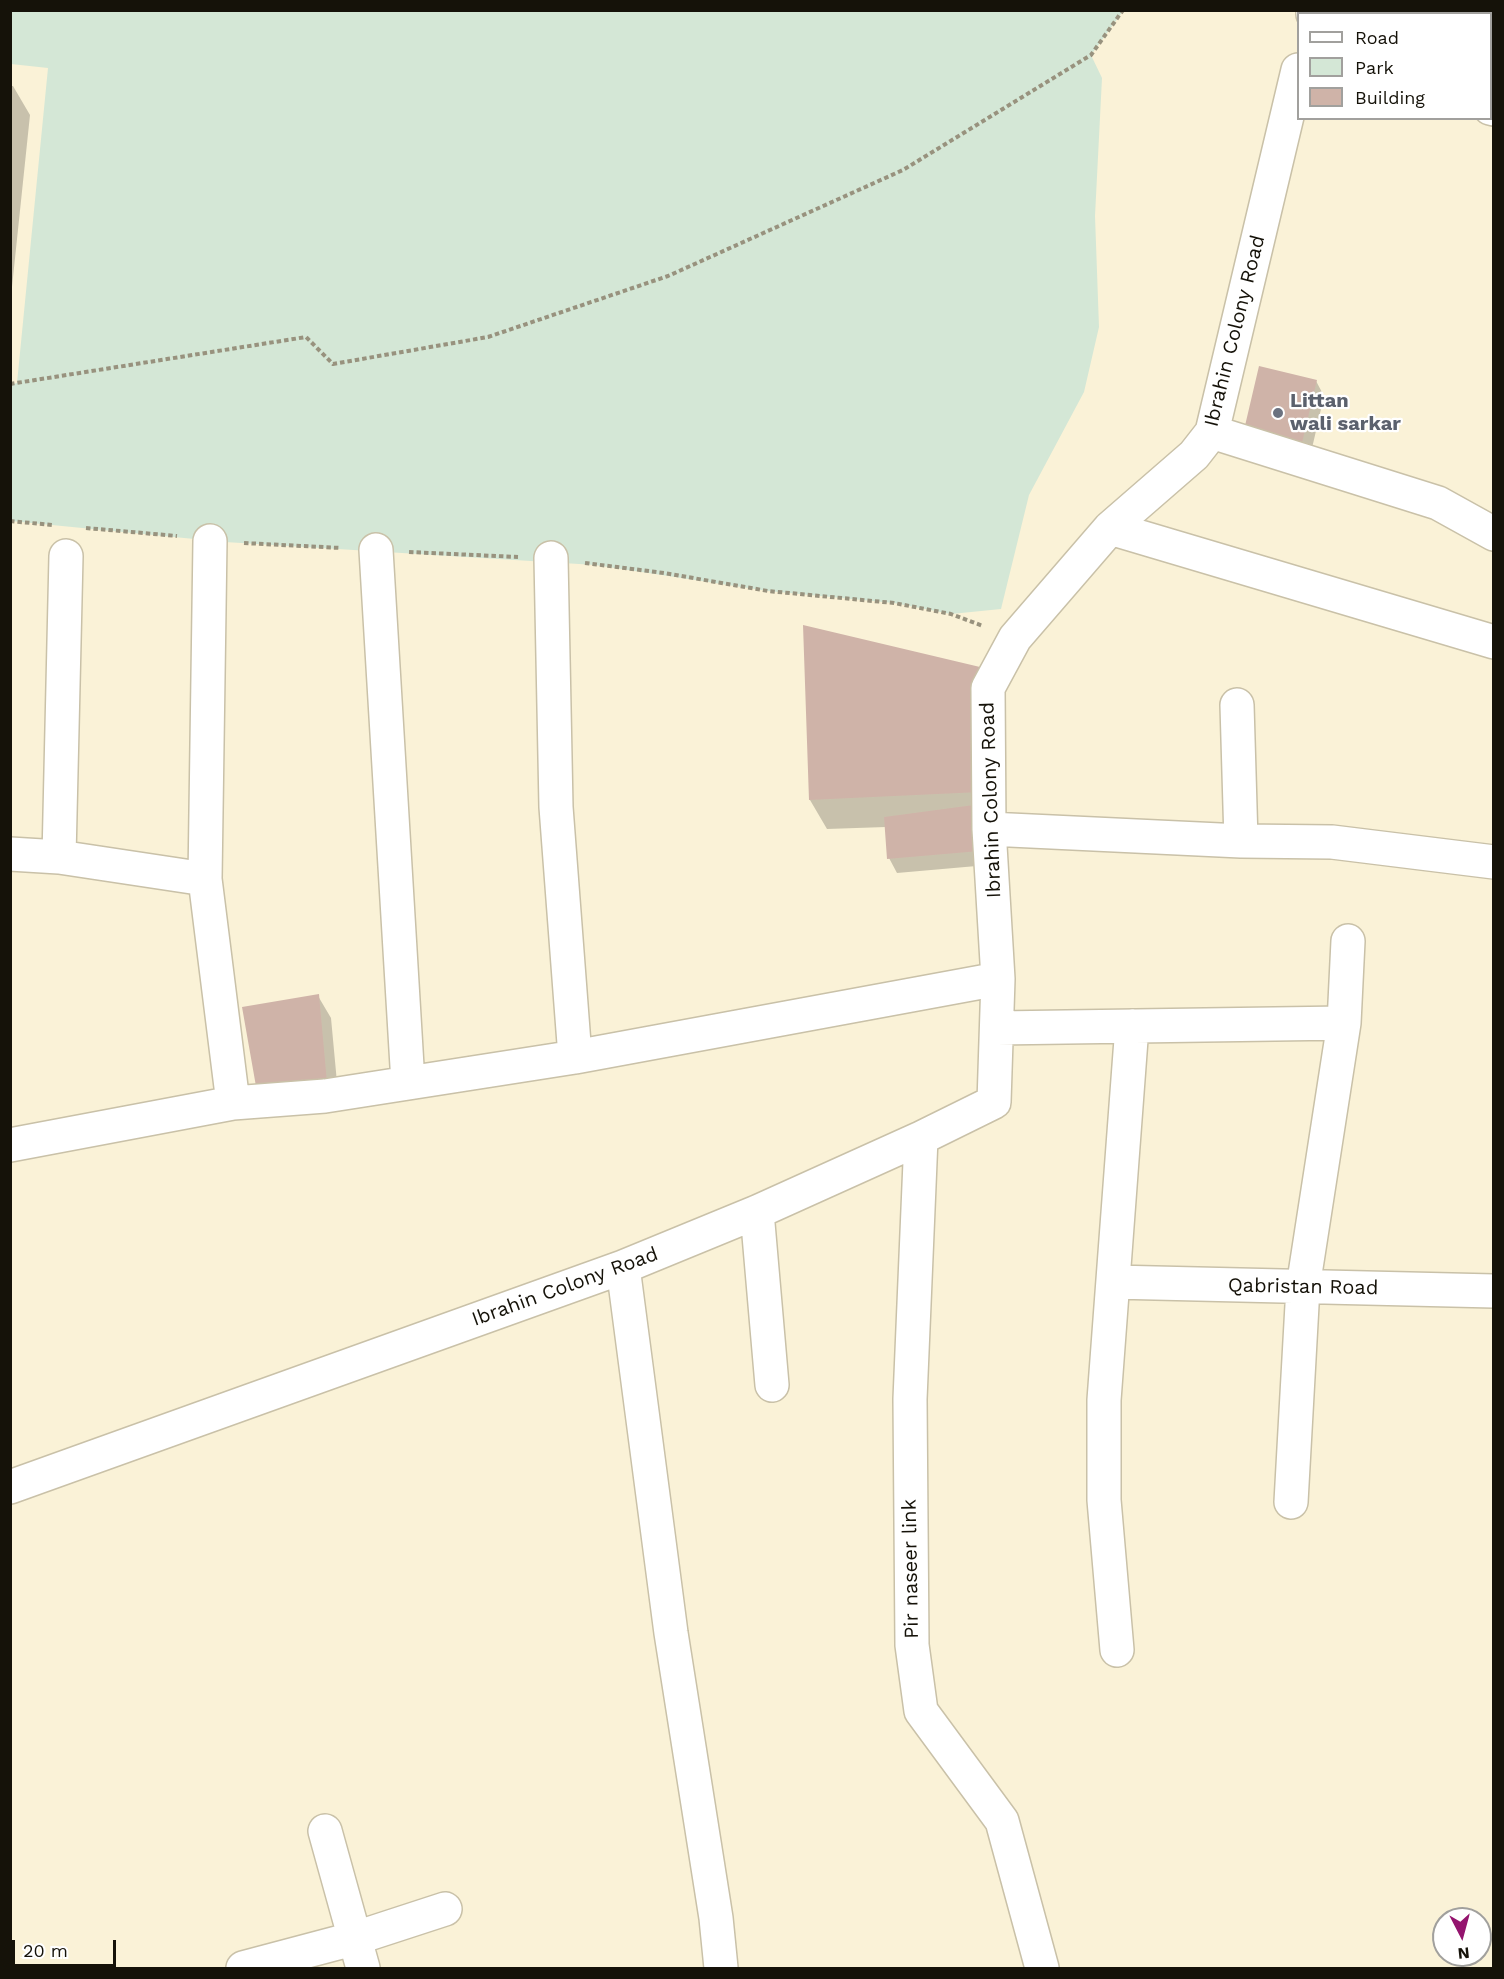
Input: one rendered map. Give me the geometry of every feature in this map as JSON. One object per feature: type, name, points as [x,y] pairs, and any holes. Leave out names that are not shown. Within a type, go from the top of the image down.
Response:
[{"type":"street","name":"Ibrahin Colony Road","points":[[10,1487],[623,1267],[757,1212],[921,1138],[994,1102],[998,979],[989,829],[988,688],[1015,638],[1110,528],[1194,455],[1212,432],[1297,78]]},
{"type":"street","points":[[1212,432],[1438,503],[1494,534]]},
{"type":"street","points":[[1110,528],[1494,642]]},
{"type":"street","points":[[210,541],[205,879],[233,1103]]},
{"type":"street","points":[[376,550],[408,1083]]},
{"type":"street","points":[[59,857],[66,556]]},
{"type":"street","points":[[551,558],[556,807],[575,1057]]},
{"type":"street","points":[[1237,705],[1241,841]]},
{"type":"street","points":[[989,829],[1241,841],[1332,842],[1494,862]]},
{"type":"street","points":[[10,854],[59,857],[205,879]]},
{"type":"street","points":[[1291,1502],[1303,1287],[1344,1023],[1348,940]]},
{"type":"street","points":[[10,1145],[233,1103],[325,1096],[575,1057],[998,979]]},
{"type":"street","points":[[997,1028],[1344,1023]]},
{"type":"street","points":[[1117,1650],[1104,1500],[1104,1400],[1132,1026]]},
{"type":"street","name":"Pir naseer link","points":[[921,1138],[910,1399],[912,1645],[921,1711],[1002,1821],[1042,1968]]},
{"type":"street","points":[[757,1212],[772,1385]]},
{"type":"street","points":[[623,1267],[671,1633],[716,1918],[721,1968]]},
{"type":"street","name":"Qabristan Road","points":[[1113,1282],[1494,1291]]},
{"type":"street","points":[[325,1831],[360,1953]]},
{"type":"street","points":[[243,1968],[360,1953],[446,1910]]},
{"type":"path","points":[[10,384],[306,337],[333,364],[488,337],[578,307],[668,276],[903,170],[1091,55],[1123,10]]},
{"type":"green space","points":[[11,11],[1123,11],[1091,55],[1102,78],[1095,216],[1099,327],[1084,392],[1029,495],[1001,609],[951,614],[894,603],[768,591],[595,565],[225,542],[11,521],[10,385],[17,383],[48,68],[11,64]]},
{"type":"building","name":"Littan wali sarkar","points":[[1259,366],[1317,380],[1302,443],[1244,430]]},
{"type":"building","points":[[803,625],[980,667],[981,792],[809,800]]},
{"type":"building","points":[[981,804],[980,851],[887,859],[884,817]]},
{"type":"building","points":[[319,994],[327,1082],[257,1092],[242,1007]]},
{"type":"place","name":"Littan wali sarkar","points":[[1278,413]]}]
